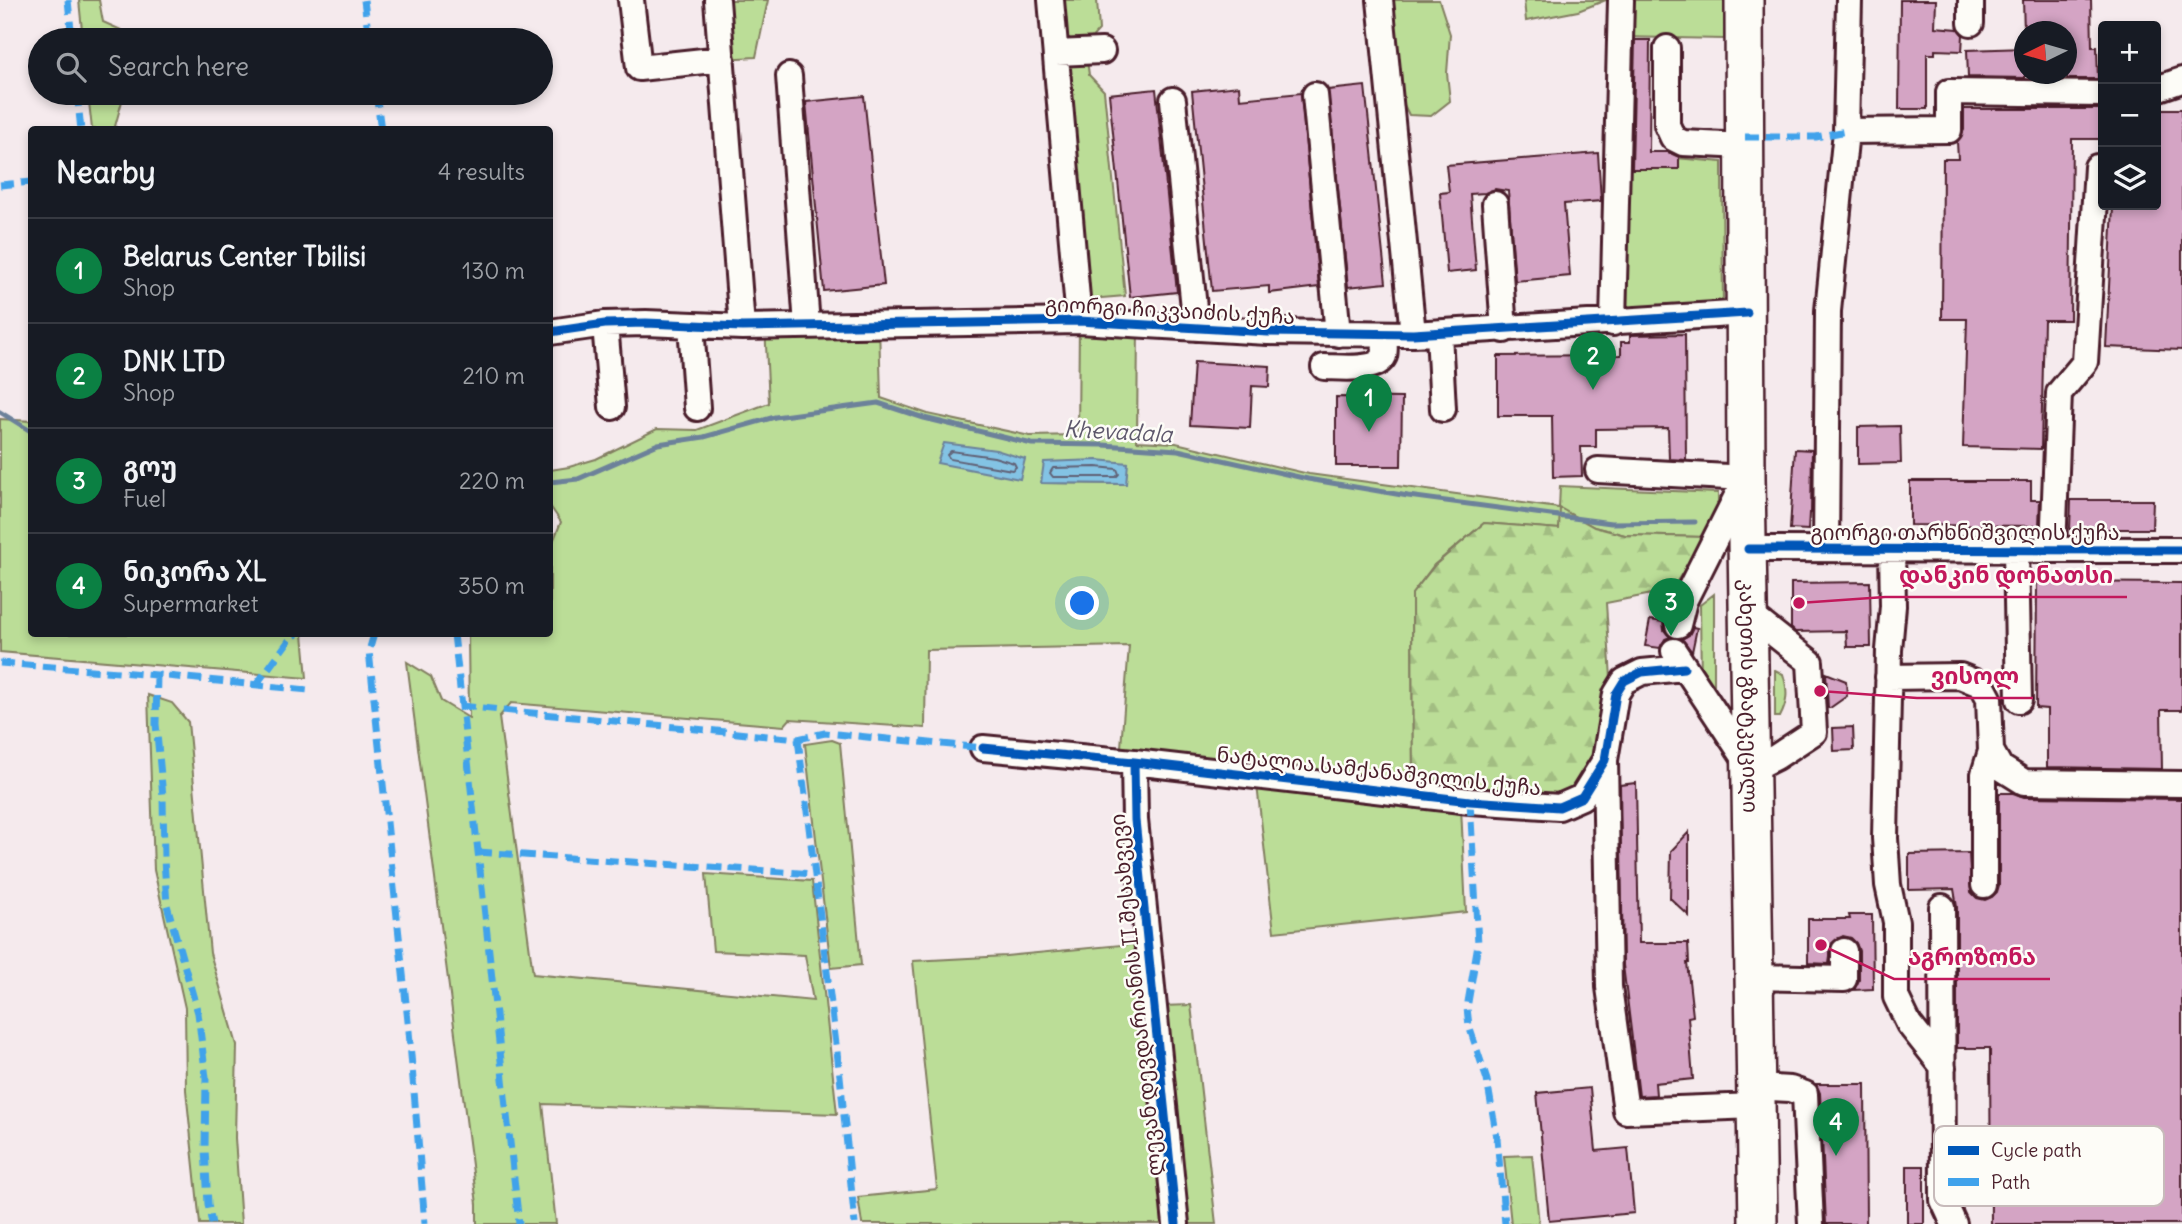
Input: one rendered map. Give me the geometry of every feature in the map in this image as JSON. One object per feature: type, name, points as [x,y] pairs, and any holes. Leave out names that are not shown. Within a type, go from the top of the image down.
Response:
[{"type":"highway","name":"კახეთის გზატკეცილი","points":[[1744,0],[1746,478],[1758,1224]]},
{"type":"street","points":[[631,0],[639,68],[722,59]]},
{"type":"street","points":[[717,0],[742,327]]},
{"type":"street","points":[[1051,0],[1079,321]]},
{"type":"street","points":[[1380,0],[1413,334]]},
{"type":"street","points":[[1613,323],[1621,0]]},
{"type":"street","points":[[1826,549],[1828,311],[1846,131],[1849,0]]},
{"type":"street","points":[[1667,48],[1667,125],[1673,138],[1684,143],[1745,146]]},
{"type":"street","points":[[1056,53],[1102,51]]},
{"type":"street","points":[[789,76],[807,326]]},
{"type":"street","points":[[2161,87],[2182,80]]},
{"type":"street","points":[[1846,131],[1949,130],[1949,92],[2098,94]]},
{"type":"street","points":[[1315,95],[1338,334]]},
{"type":"street","points":[[1173,100],[1196,328]]},
{"type":"street","points":[[2053,550],[2059,393],[2085,362],[2097,167]]},
{"type":"street","points":[[1495,204],[1504,330]]},
{"type":"street","name":"გიორგი ჩიკვაიძის ქუჩა","points":[[553,332],[605,324],[742,327],[1079,321],[1338,334],[1413,334],[1747,313]]},
{"type":"street","points":[[605,324],[612,407]]},
{"type":"street","points":[[691,325],[697,408]]},
{"type":"street","points":[[1439,333],[1443,409]]},
{"type":"street","points":[[1324,367],[1370,367],[1384,356],[1384,334]]},
{"type":"street","points":[[1598,470],[1746,478],[1684,601],[1678,625]]},
{"type":"street","name":"გიორგი თარხნიშვილის ქუჩა","points":[[1748,549],[2182,550]]},
{"type":"street","points":[[1892,549],[1893,606],[1888,677],[1885,838],[1888,885],[1896,922],[1896,997],[1909,1024],[1943,1068]]},
{"type":"street","points":[[2016,550],[2019,700]]},
{"type":"street","points":[[1748,613],[1810,662],[1814,732],[1752,769]]},
{"type":"street","name":"ნატალია სამქანაშვილის ქუჩა","points":[[983,748],[1134,762],[1470,801],[1559,807],[1582,797],[1605,761],[1616,694],[1624,681],[1679,659],[1752,769]]},
{"type":"street","points":[[1888,677],[1960,676],[1982,685],[1989,698],[1991,751],[1984,774],[1984,885]]},
{"type":"street","points":[[1991,751],[2000,767],[2024,782],[2182,784]]},
{"type":"street","points":[[1605,761],[1609,987],[1626,1111],[1755,1096],[1790,1089],[1805,1094],[1811,1224]]},
{"type":"street","name":"ლევან დევდარიანის II შესახვევი","points":[[1134,762],[1135,820],[1176,1224]]},
{"type":"street","points":[[1942,907],[1943,1126]]},
{"type":"street","points":[[1753,977],[1844,979],[1844,951]]},
{"type":"street","points":[[1946,1206],[1954,1224]]},
{"type":"green space","points":[[79,0],[99,0],[103,22],[116,28],[82,28]]},
{"type":"green space","points":[[717,0],[768,0],[756,57],[722,59]]},
{"type":"green space","points":[[1051,0],[1097,0],[1099,30],[1085,45],[1089,75],[1104,91],[1125,296],[1090,299],[1070,209]]},
{"type":"green space","points":[[1380,0],[1439,0],[1450,34],[1447,73],[1450,101],[1431,116],[1409,115],[1387,70]]},
{"type":"green space","points":[[1524,0],[1606,0],[1578,11],[1526,21]]},
{"type":"green space","points":[[1621,0],[1724,0],[1724,39],[1620,37]]},
{"type":"green space","points":[[89,105],[121,105],[115,126],[92,126]]},
{"type":"green space","points":[[1617,153],[1722,162],[1723,315],[1613,323]]},
{"type":"green space","points":[[1079,321],[1138,324],[1137,441],[1176,443],[1309,474],[1559,508],[1560,486],[1718,493],[1718,520],[1705,537],[1625,535],[1594,527],[1560,509],[1560,529],[1484,523],[1434,565],[1412,594],[1413,789],[1121,747],[1129,646],[926,650],[925,728],[790,719],[784,726],[511,703],[499,717],[533,974],[813,1001],[805,955],[713,951],[706,874],[812,881],[837,1114],[543,1104],[556,1224],[477,1224],[477,1204],[407,662],[431,677],[441,701],[469,718],[468,637],[553,637],[553,542],[561,522],[553,510],[553,470],[596,459],[657,429],[697,430],[769,403],[765,326],[879,324],[881,398],[928,414],[1030,436],[1078,435]],"holes":[[[1127,463],[1125,484],[1041,483]]]},
{"type":"green space","points":[[0,419],[28,421],[28,637],[303,637],[307,678],[0,652]]},
{"type":"green space","points":[[1560,508],[1594,527],[1625,535],[1705,537],[1672,590],[1606,603],[1611,678],[1601,705],[1588,775],[1557,798],[1413,789],[1412,594],[1435,565],[1484,523],[1559,529]]},
{"type":"green space","points":[[1714,594],[1714,692],[1701,684],[1700,605]]},
{"type":"green space","points":[[1775,670],[1783,674],[1786,691],[1785,706],[1780,717],[1775,717]]},
{"type":"green space","points":[[148,695],[172,703],[188,722],[210,953],[237,1045],[235,1138],[241,1224],[200,1224],[186,1090],[185,1008],[154,870]]},
{"type":"green space","points":[[832,740],[840,743],[861,965],[831,968],[805,744]]},
{"type":"green space","points":[[1257,785],[1461,807],[1466,912],[1274,932]]},
{"type":"green space","points":[[1142,943],[1168,1224],[862,1224],[858,1197],[937,1189],[913,961],[1006,956]]},
{"type":"green space","points":[[1191,1005],[1216,1224],[1182,1224],[1161,1006]]},
{"type":"green space","points":[[1532,1155],[1539,1224],[1511,1224],[1504,1156]]},
{"type":"water","points":[[944,443],[996,450],[1025,459],[1020,479],[937,463]]},
{"type":"water","points":[[1097,460],[1128,463],[1126,484],[1041,483],[1044,462]]},
{"type":"building","points":[[1900,0],[1936,0],[1935,27],[1958,29],[1963,35],[1962,51],[1935,50],[1935,54],[1927,54],[1927,109],[1899,109]]},
{"type":"building","points":[[2023,0],[2091,0],[2092,47],[2097,47],[2098,79],[2077,79],[2077,21],[2024,21]]},
{"type":"building","points":[[1635,40],[1650,40],[1649,152],[1668,152],[1679,157],[1679,169],[1632,169]]},
{"type":"building","points":[[2014,48],[2014,78],[1968,77],[1967,50]]},
{"type":"building","points":[[1239,86],[1240,99],[1301,93],[1319,287],[1269,293],[1269,286],[1212,291],[1192,91]]},
{"type":"building","points":[[1365,86],[1386,283],[1348,287],[1328,90]]},
{"type":"building","points":[[1156,89],[1177,292],[1130,297],[1109,94]]},
{"type":"building","points":[[864,96],[884,285],[824,291],[806,102]]},
{"type":"building","points":[[1964,109],[2098,109],[2098,139],[2072,139],[2070,320],[2044,320],[2041,449],[1963,447],[1967,319],[1942,319],[1943,159],[1958,159],[1957,142],[1964,130]]},
{"type":"building","points":[[2161,109],[2182,109],[2182,350],[2106,347],[2113,210],[2161,210]]},
{"type":"building","points":[[1598,153],[1601,201],[1564,204],[1570,276],[1515,281],[1508,191],[1495,189],[1470,194],[1476,270],[1447,273],[1440,193],[1449,192],[1446,165]]},
{"type":"building","points":[[1685,334],[1686,460],[1669,459],[1668,428],[1596,429],[1596,447],[1581,447],[1582,476],[1553,477],[1552,416],[1498,416],[1498,356],[1621,355],[1621,342],[1630,342],[1630,335]]},
{"type":"building","points":[[1194,362],[1270,366],[1269,387],[1252,386],[1250,428],[1190,425]]},
{"type":"building","points":[[1336,397],[1402,398],[1401,466],[1336,466]]},
{"type":"building","points":[[1900,426],[1901,463],[1858,464],[1858,427]]},
{"type":"building","points":[[1795,449],[1812,450],[1811,513],[1808,530],[1790,529]]},
{"type":"building","points":[[1910,481],[2031,481],[2031,500],[2040,500],[2039,526],[1910,525]]},
{"type":"building","points":[[2071,500],[2153,500],[2152,529],[2070,529]]},
{"type":"building","points":[[1870,582],[1871,647],[1847,647],[1846,631],[1795,632],[1791,628],[1791,583]]},
{"type":"building","points":[[2037,582],[2182,583],[2182,710],[2161,710],[2162,769],[2047,767],[2047,709],[2036,708]]},
{"type":"building","points":[[1650,620],[1663,622],[1664,630],[1670,637],[1665,639],[1660,648],[1645,646]]},
{"type":"building","points":[[1693,627],[1697,628],[1692,652],[1682,639],[1689,635]]},
{"type":"building","points":[[1826,673],[1846,681],[1847,696],[1830,708],[1828,708]]},
{"type":"building","points":[[1853,727],[1854,750],[1834,751],[1833,728]]},
{"type":"building","points":[[1636,783],[1639,943],[1688,943],[1687,963],[1693,1016],[1688,1017],[1693,1079],[1655,1083],[1656,1095],[1639,1096],[1623,965],[1620,785]]},
{"type":"building","points":[[1999,793],[2013,793],[2024,797],[2182,799],[2182,1224],[1991,1224],[1991,1206],[2164,1206],[2164,1126],[1990,1126],[1990,1048],[1957,1048],[1957,907],[1954,889],[1909,890],[1909,854],[1969,853],[1971,892],[1977,898],[1985,900],[1997,892]]},
{"type":"building","points":[[1689,832],[1689,916],[1670,898],[1671,851]]},
{"type":"building","points":[[1849,915],[1872,915],[1873,989],[1854,990],[1859,980],[1859,951],[1851,938],[1843,936],[1832,943],[1829,964],[1808,963],[1808,919],[1850,919]]},
{"type":"building","points":[[1816,1084],[1865,1084],[1866,1224],[1826,1224],[1820,1093]]},
{"type":"building","points":[[1590,1088],[1596,1151],[1628,1148],[1634,1213],[1549,1221],[1537,1093]]},
{"type":"building","points":[[1907,1166],[1924,1166],[1924,1224],[1907,1224]]},
{"type":"waterway","name":"Khevadala","points":[[553,482],[578,479],[658,444],[704,437],[775,417],[878,403],[924,418],[1032,444],[1178,450],[1308,479],[1408,496],[1611,523],[1695,522]]},
{"type":"waterway","name":"Khevadala","points":[[0,412],[28,430]]},
{"type":"marked path","points":[[68,0],[71,28]]},
{"type":"marked path","points":[[364,0],[368,28]]},
{"type":"marked path","points":[[78,105],[81,126]]},
{"type":"marked path","points":[[378,105],[380,126]]},
{"type":"marked path","points":[[1745,137],[1816,137],[1846,131]]},
{"type":"marked path","points":[[0,185],[28,182]]},
{"type":"marked path","points":[[256,685],[293,637]]},
{"type":"marked path","points":[[373,637],[369,651],[409,1031],[425,1224]]},
{"type":"marked path","points":[[454,637],[519,1224]]},
{"type":"marked path","points":[[0,663],[308,690]]},
{"type":"marked path","points":[[157,675],[156,724],[163,796],[167,905],[198,1013],[206,1078],[205,1149],[208,1204],[212,1224]]},
{"type":"marked path","points":[[461,706],[798,739],[825,733],[983,748]]},
{"type":"marked path","points":[[798,739],[840,1076],[855,1224]]},
{"type":"marked path","points":[[1470,801],[1478,944],[1467,1008],[1469,1026],[1487,1080],[1497,1138],[1505,1224]]},
{"type":"marked path","points":[[478,852],[814,874]]},
{"type":"cycle path","points":[[553,332],[605,324],[646,323],[742,327],[1079,321],[1268,332],[1413,334],[1747,313]]},
{"type":"cycle path","points":[[1748,549],[2182,550]]},
{"type":"cycle path","points":[[983,748],[1134,762],[1470,801],[1559,807],[1582,797],[1605,760],[1616,694],[1624,681],[1642,672],[1684,668]]},
{"type":"cycle path","points":[[1134,762],[1135,820],[1176,1224]]},
{"type":"place","name":"DNK LTD","points":[[1593,390]]},
{"type":"place","name":"Belarus Center Tbilisi","points":[[1369,432]]},
{"type":"place","name":"დანკინ დონათსი","points":[[1799,603]]},
{"type":"place","name":"გოუ","points":[[1671,636]]},
{"type":"place","name":"ვისოლ","points":[[1820,691]]},
{"type":"place","name":"აგროზონა","points":[[1821,945]]},
{"type":"place","name":"ნიკორა XL","points":[[1836,1156]]}]
